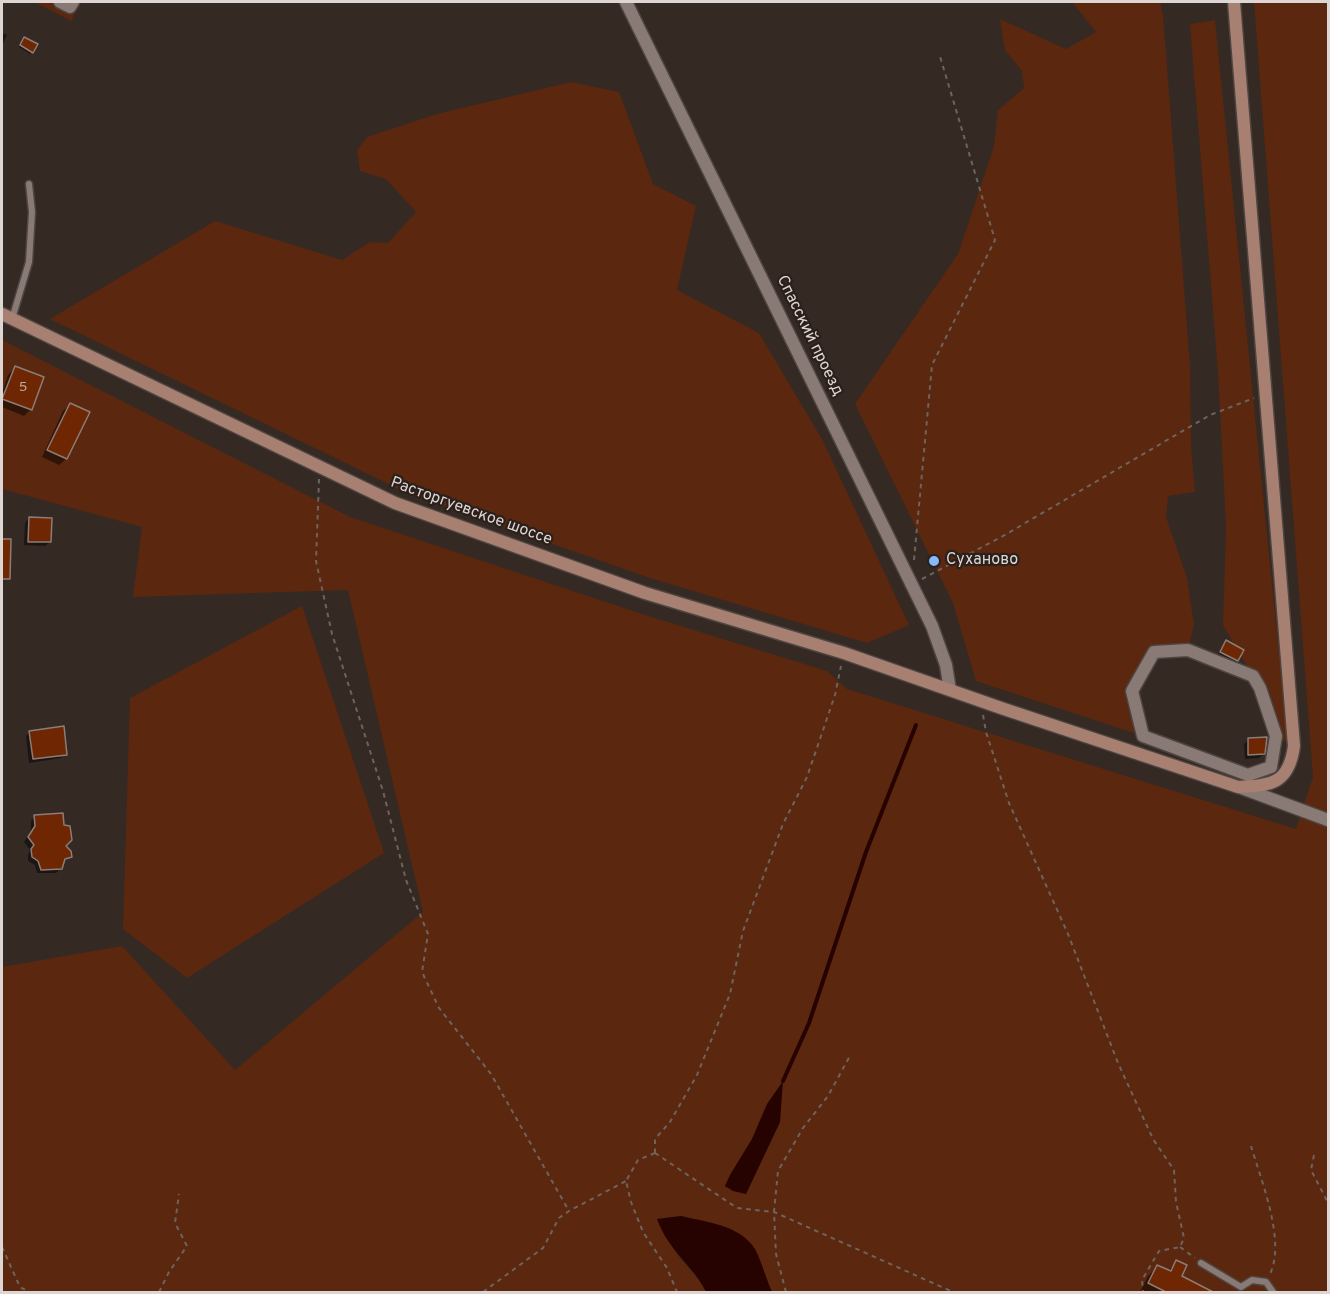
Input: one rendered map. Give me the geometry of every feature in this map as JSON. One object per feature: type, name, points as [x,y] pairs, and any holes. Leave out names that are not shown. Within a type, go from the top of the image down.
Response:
[{"type":"main road","points":[[1234,2],[1294,746],[1292,763],[1285,774],[1274,783],[1238,787]]},
{"type":"main road","name":"Расторгуевское шоссе","points":[[7,317],[395,503],[645,593],[844,653],[1238,787]]},
{"type":"street","points":[[60,2],[70,7],[73,2]]},
{"type":"street","name":"Спасский проезд","points":[[627,2],[932,626],[946,665],[950,690]]},
{"type":"street","points":[[1188,650],[1253,676],[1260,688],[1276,736],[1271,767],[1248,775],[1143,736],[1132,691],[1154,652],[1188,650]]},
{"type":"street","points":[[1238,787],[1329,820]]},
{"type":"lane","points":[[7,317],[29,262],[32,212],[29,184]]},
{"type":"lane","points":[[1201,1263],[1241,1287],[1252,1280],[1266,1282],[1273,1293]]},
{"type":"path","points":[[914,562],[932,365],[995,240],[939,53]]},
{"type":"path","points":[[912,585],[1003,536],[1210,416],[1265,394]]},
{"type":"path","points":[[320,467],[316,561],[332,634],[383,791],[406,880],[428,934],[422,972],[439,1008],[491,1074],[569,1211]]},
{"type":"path","points":[[655,1153],[655,1139],[670,1122],[697,1075],[730,994],[743,931],[783,824],[807,777],[835,695],[844,653]]},
{"type":"path","points":[[981,701],[986,732],[1009,803],[1068,933],[1118,1063],[1153,1139],[1174,1170],[1176,1202],[1184,1238],[1180,1247]]},
{"type":"path","points":[[786,1293],[776,1254],[774,1212],[778,1171],[803,1128],[828,1096],[851,1054]]},
{"type":"path","points":[[1251,1146],[1274,1228],[1274,1266]]},
{"type":"path","points":[[483,1293],[543,1248],[559,1218],[626,1181],[638,1160],[655,1153]]},
{"type":"path","points":[[655,1153],[737,1208],[774,1212],[953,1293]]},
{"type":"path","points":[[1314,1155],[1311,1170],[1329,1203]]},
{"type":"path","points":[[626,1181],[631,1202],[643,1232],[667,1268],[677,1293]]},
{"type":"path","points":[[159,1293],[169,1272],[187,1246],[175,1223],[179,1194]]},
{"type":"path","points":[[2,1247],[20,1287],[29,1293]]},
{"type":"path","points":[[1143,1293],[1142,1280],[1159,1251],[1180,1247],[1201,1263]]},
{"type":"shaded area","points":[[35,2],[81,2],[71,21]]},
{"type":"shaded area","points":[[1072,2],[1160,2],[1163,15],[1190,366],[1191,446],[1195,492],[1168,496],[1166,517],[1187,578],[1194,625],[1188,650],[1154,652],[1132,691],[1143,736],[976,681],[953,603],[855,404],[958,254],[994,146],[998,110],[1024,88],[1022,71],[1005,50],[1000,19],[1066,49],[1096,32]]},
{"type":"shaded area","points":[[1254,2],[1328,2],[1328,1292],[772,1292],[755,1250],[680,1216],[657,1219],[679,1257],[701,1282],[706,1292],[2,1292],[2,967],[122,946],[235,1070],[423,912],[348,590],[133,597],[142,527],[2,489],[2,340],[350,517],[645,615],[827,671],[847,689],[1296,829],[1313,777]],"holes":[[[767,1104],[780,1122],[746,1194],[725,1187],[752,1139]]]},
{"type":"shaded area","points":[[1215,20],[1288,743],[1276,736],[1260,688],[1223,625],[1226,527],[1218,372],[1190,24]]},
{"type":"shaded area","points":[[571,82],[619,92],[653,184],[696,206],[677,290],[759,333],[823,441],[909,625],[867,643],[650,578],[407,493],[50,319],[215,221],[342,260],[370,242],[388,243],[416,212],[386,179],[360,171],[357,151],[367,137],[437,114]]},
{"type":"shaded area","points":[[302,606],[384,853],[187,978],[123,929],[130,698]]},
{"type":"shaded area","points":[[783,1081],[780,1122],[746,1194],[733,1191],[725,1186],[730,1175],[752,1139],[767,1104]]},
{"type":"shaded area","points":[[681,1216],[722,1226],[749,1241],[755,1249],[772,1292],[706,1292],[701,1282],[668,1241],[657,1219]]},
{"type":"building","points":[[24,37],[38,44],[33,53],[20,45]]},
{"type":"building","points":[[15,366],[44,377],[32,410],[2,399]]},
{"type":"building","points":[[70,403],[90,412],[67,459],[47,450]]},
{"type":"building","points":[[29,517],[52,518],[51,542],[28,542]]},
{"type":"building","points":[[2,539],[11,539],[10,579],[2,579]]},
{"type":"building","points":[[1226,640],[1244,650],[1238,661],[1220,652]]},
{"type":"building","points":[[64,726],[67,755],[33,759],[29,731]]},
{"type":"building","points":[[1267,737],[1265,754],[1248,755],[1248,738]]},
{"type":"building","points":[[63,813],[64,825],[70,826],[72,840],[66,846],[71,851],[72,857],[65,859],[62,869],[41,870],[38,861],[32,857],[31,849],[34,845],[28,837],[35,826],[34,815]]},
{"type":"building","points":[[1176,1260],[1187,1265],[1182,1276],[1215,1293],[1168,1293],[1148,1283],[1157,1265],[1171,1271]]},
{"type":"waterway","points":[[783,1081],[809,1023],[866,852],[916,725]]},
{"type":"place","name":"Суханово","points":[[934,561]]}]
